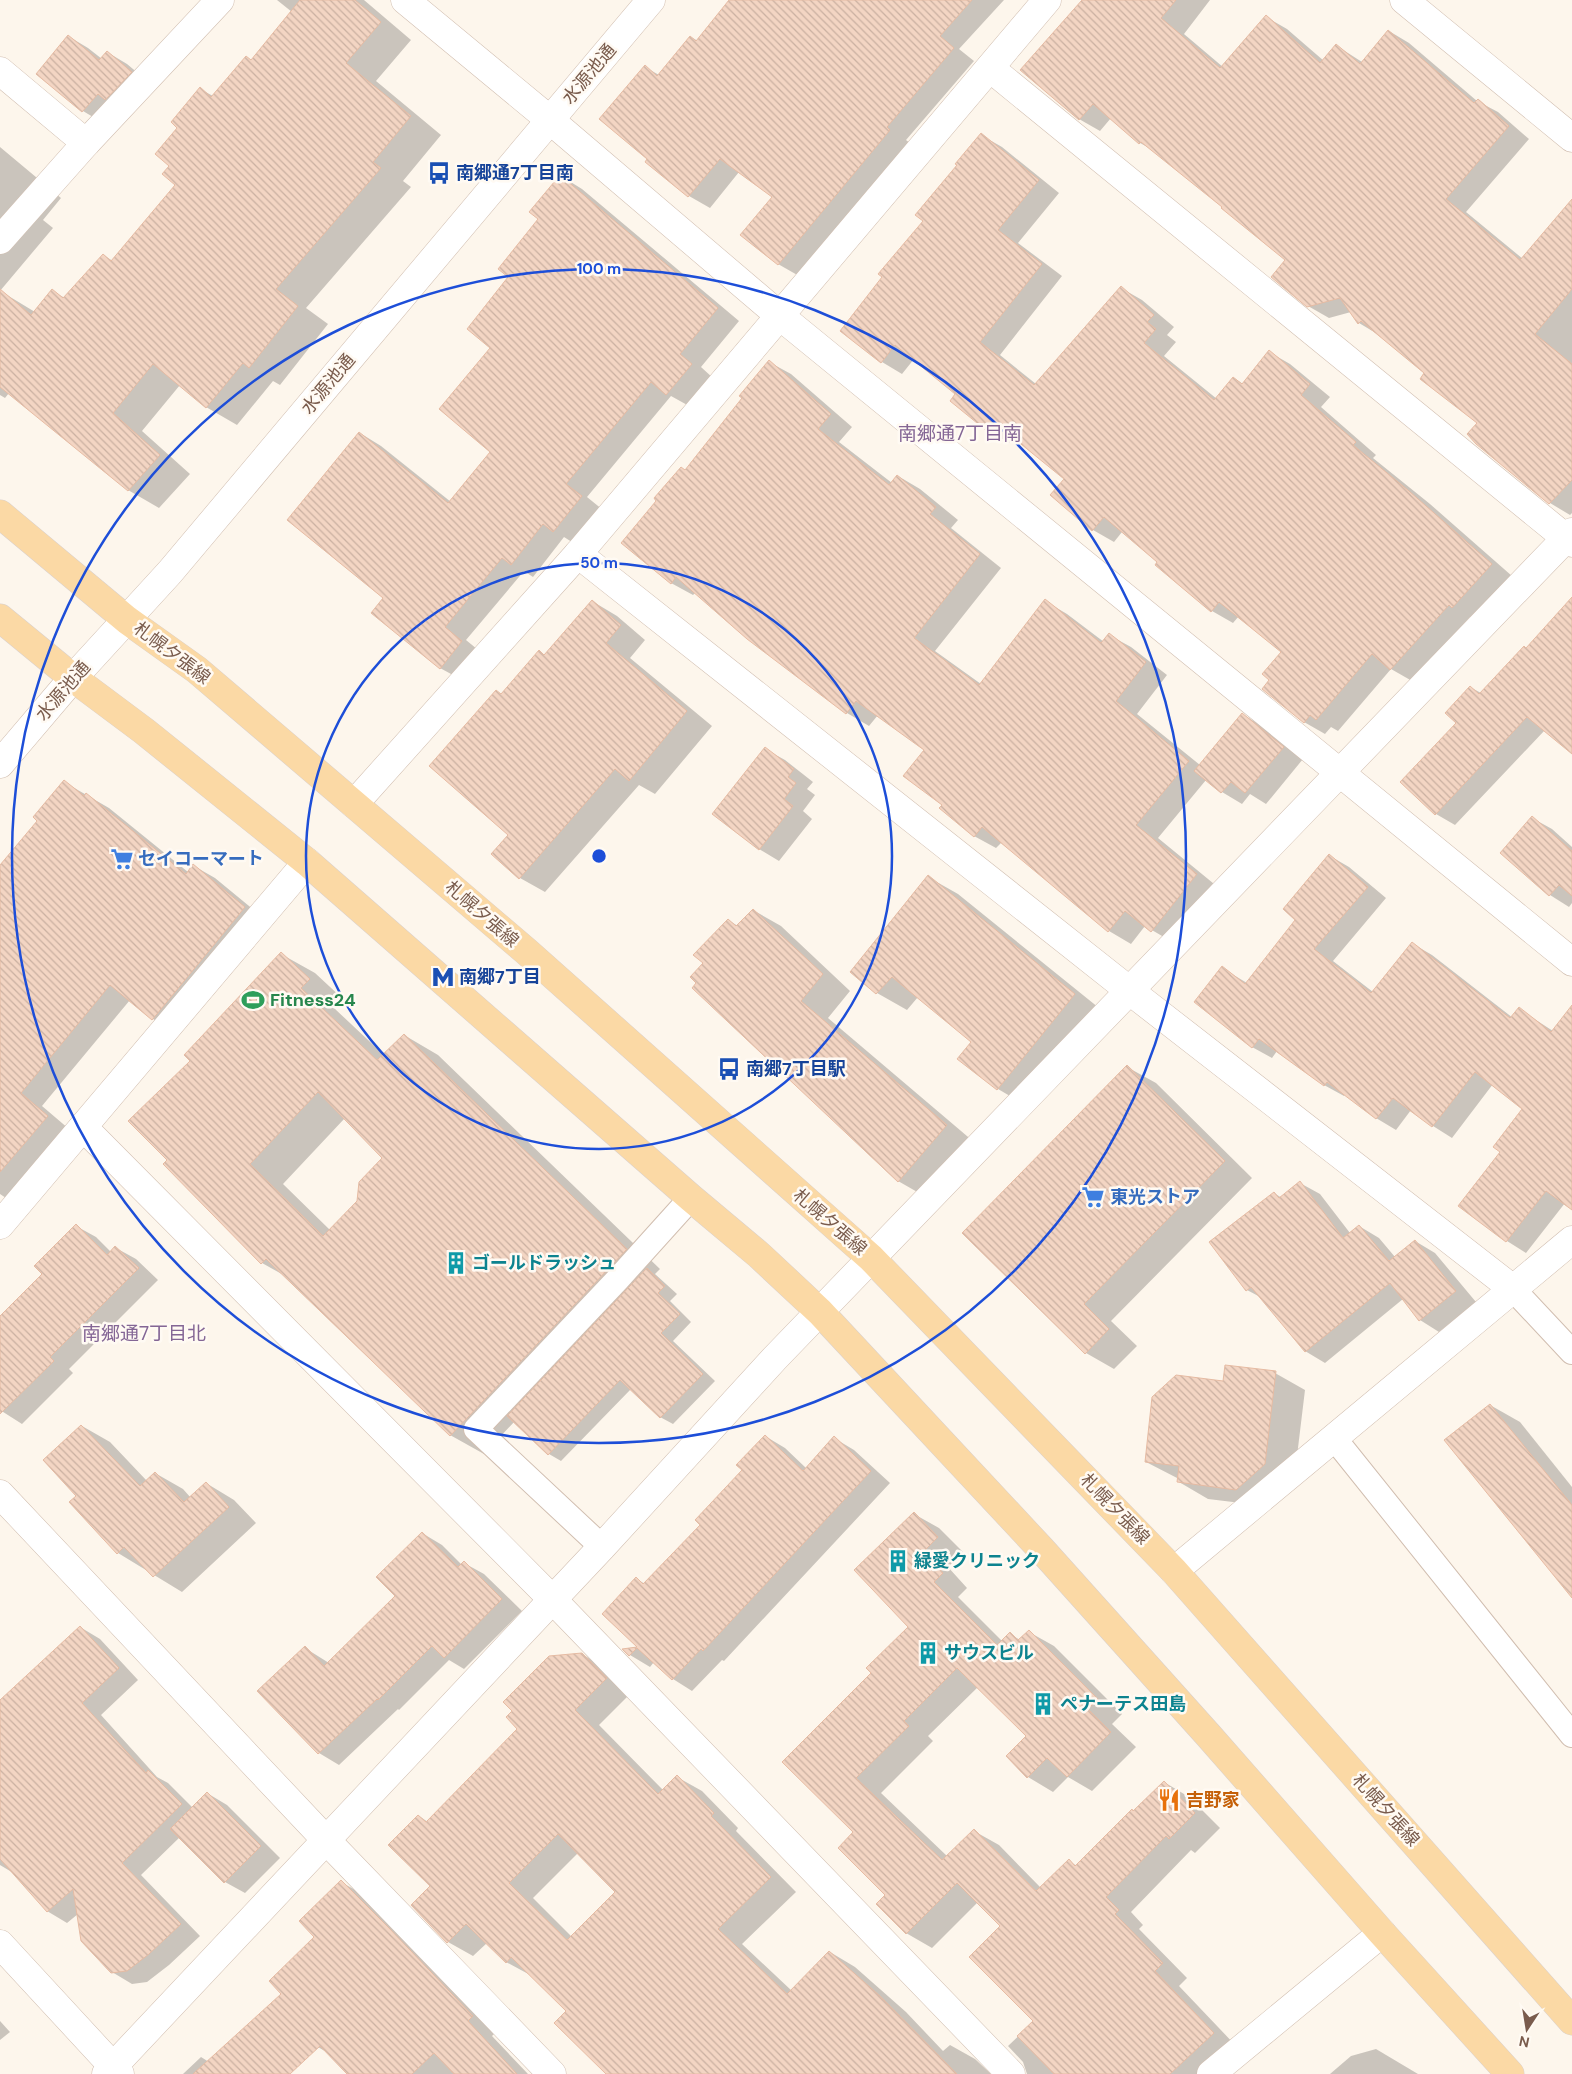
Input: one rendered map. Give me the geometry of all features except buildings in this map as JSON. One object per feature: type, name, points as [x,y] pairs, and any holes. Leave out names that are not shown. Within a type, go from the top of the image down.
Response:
[{"type":"main road","name":"札幌夕張線","points":[[0,514],[128,620],[197,670],[527,952],[872,1258],[1174,1571],[1572,2021]]},
{"type":"main road","points":[[0,618],[306,862],[691,1198],[759,1255],[820,1312],[1061,1572],[1510,2074]]},
{"type":"street","points":[[0,240],[86,143],[220,0]]},
{"type":"street","points":[[404,0],[550,120],[780,316],[1572,962]]},
{"type":"street","name":"水源池通","points":[[0,764],[73,678],[170,572],[651,0]]},
{"type":"street","points":[[354,804],[578,554],[1047,0]]},
{"type":"street","points":[[1404,0],[1572,138]]},
{"type":"street","points":[[0,1944],[114,2072],[326,1840],[602,1548],[775,1358],[1340,773],[1570,538],[990,68]]},
{"type":"street","points":[[0,71],[86,143]]},
{"type":"street","points":[[578,554],[1130,991],[1513,1289]]},
{"type":"street","points":[[0,1225],[306,862]]},
{"type":"street","points":[[83,1127],[553,1600],[1011,2074]]},
{"type":"street","points":[[1174,1571],[1572,1240]]},
{"type":"street","points":[[0,1494],[326,1840],[552,2074]]},
{"type":"street","points":[[1211,2074],[1382,1933]]},
{"type":"lane","points":[[602,1548],[476,1429],[648,1247],[691,1198]]},
{"type":"lane","points":[[1513,1289],[1572,1352]]},
{"type":"lane","points":[[1334,1438],[1572,1734]]},
{"type":"place","name":"南郷通7丁目南","points":[[439,173]]},
{"type":"place","name":"セイコーマート","points":[[122,859]]},
{"type":"place","name":"南郷7丁目","points":[[443,977]]},
{"type":"place","name":"Fitness24","points":[[253,1000]]},
{"type":"place","name":"南郷7丁目駅","points":[[729,1069]]},
{"type":"place","name":"東光ストア","points":[[1093,1197]]},
{"type":"place","name":"ゴールドラッシュ","points":[[456,1263]]},
{"type":"place","name":"緑愛クリニック","points":[[898,1561]]},
{"type":"place","name":"サウスビル","points":[[928,1653]]},
{"type":"place","name":"ペナーテス田島","points":[[1043,1704]]},
{"type":"place","name":"吉野家","points":[[1169,1800]]},
{"type":"district","name":"南郷通7丁目南","points":[[960,433]]},
{"type":"district","name":"南郷通7丁目北","points":[[144,1333]]}]
